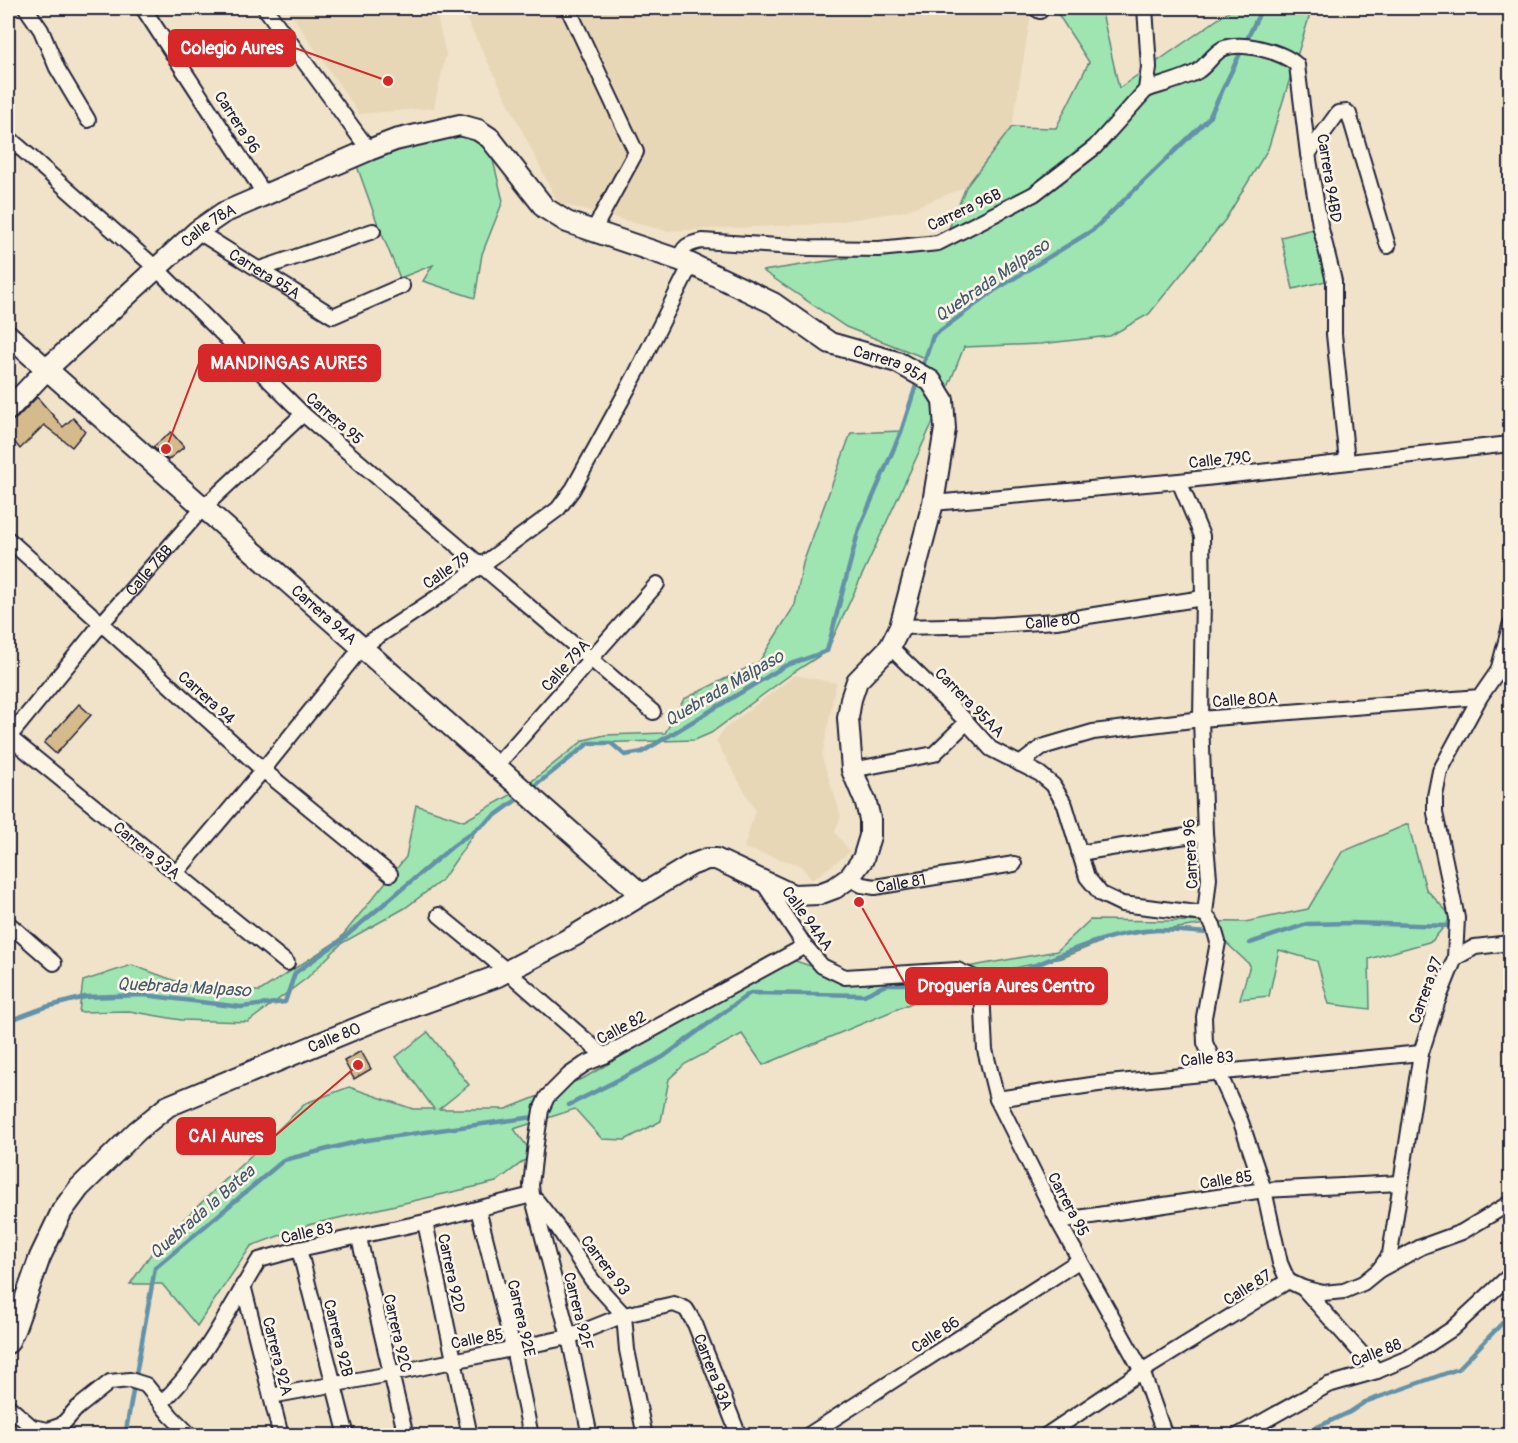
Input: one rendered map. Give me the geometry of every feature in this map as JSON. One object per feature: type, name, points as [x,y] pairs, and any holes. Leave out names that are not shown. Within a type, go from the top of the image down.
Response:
[{"type":"street","points":[[26,8],[41,30],[57,68],[88,120]]},
{"type":"street","name":"Carrera 96","points":[[143,8],[265,195]]},
{"type":"street","points":[[265,8],[369,150]]},
{"type":"street","points":[[568,8],[636,152],[593,231]]},
{"type":"street","points":[[1145,8],[1149,67],[1146,90]]},
{"type":"street","name":"Carrera 94BD","points":[[1146,90],[1198,71],[1222,49],[1231,47],[1247,45],[1291,59],[1297,65],[1320,225],[1334,281],[1334,334],[1347,462]]},
{"type":"street","name":"Carrera 96B","points":[[685,262],[682,250],[688,244],[702,241],[810,248],[879,249],[938,243],[1034,194],[1095,147],[1146,90]]},
{"type":"street","points":[[1308,154],[1338,113],[1347,111],[1388,246]]},
{"type":"street","name":"Calle 78A","points":[[8,411],[47,369],[197,231],[223,213],[395,140],[460,125]]},
{"type":"street","name":"Carrera 95A","points":[[460,125],[478,130],[490,138],[545,208],[567,222],[685,262],[773,303],[830,344],[897,362],[913,370],[931,381],[943,400],[945,429],[933,503],[900,627],[890,647],[857,681],[851,699],[848,718],[852,770],[866,803],[870,819],[870,836],[863,859],[849,878]]},
{"type":"street","name":"Carrera 95","points":[[8,136],[158,269],[303,414],[652,712]]},
{"type":"street","name":"Carrera 95A","points":[[197,231],[333,316],[402,286]]},
{"type":"street","points":[[260,269],[373,231]]},
{"type":"street","name":"Calle 79","points":[[176,873],[362,647],[481,566],[558,509],[573,489],[636,372],[685,262]]},
{"type":"street","name":"Carrera 94A","points":[[8,335],[641,894]]},
{"type":"street","name":"Calle 78B","points":[[8,738],[102,623],[203,508],[303,414]]},
{"type":"street","name":"Calle 79C","points":[[933,503],[1179,481],[1510,444]]},
{"type":"street","name":"Carrera 96","points":[[1179,481],[1202,536],[1201,719],[1209,878],[1205,914]]},
{"type":"street","name":"Carrera 94","points":[[8,539],[263,770],[390,874]]},
{"type":"street","name":"Calle 79A","points":[[496,766],[657,584]]},
{"type":"street","name":"Calle 80","points":[[900,627],[1056,621],[1203,598]]},
{"type":"street","name":"Carrera 97","points":[[1379,1270],[1390,1254],[1421,1053],[1455,958],[1458,918],[1435,813],[1435,796],[1440,771],[1480,697],[1498,671],[1510,626]]},
{"type":"street","name":"Carrera 95AA","points":[[890,647],[967,722],[991,749],[1040,774],[1053,785],[1065,805],[1087,877],[1101,894],[1122,904],[1205,914]]},
{"type":"street","name":"Calle 80A","points":[[1020,764],[1042,747],[1093,732],[1201,719],[1480,697]]},
{"type":"street","points":[[852,770],[934,753],[967,722]]},
{"type":"street","name":"Carrera 93A","points":[[8,738],[286,963]]},
{"type":"street","points":[[1079,853],[1205,833]]},
{"type":"street","name":"Calle 80","points":[[8,1343],[40,1257],[62,1211],[79,1188],[137,1131],[168,1106],[379,1019],[507,971],[574,936],[691,865],[707,859],[716,859],[760,879]]},
{"type":"street","name":"Calle 81","points":[[849,878],[862,885],[875,887],[1014,864]]},
{"type":"street","points":[[760,879],[793,895],[819,894],[835,888],[849,878]]},
{"type":"street","name":"Calle 94AA","points":[[760,879],[805,946],[822,966],[844,977],[957,970],[975,978]]},
{"type":"street","points":[[1205,914],[1213,925],[1218,942],[1204,1017],[1205,1043],[1241,1122],[1264,1190],[1280,1263],[1288,1281]]},
{"type":"street","points":[[439,915],[604,1056]]},
{"type":"street","points":[[8,923],[54,963]]},
{"type":"street","points":[[1455,958],[1475,947],[1510,943]]},
{"type":"street","name":"Calle 82","points":[[532,1195],[532,1165],[542,1110],[547,1097],[569,1075],[585,1064],[604,1056],[805,946]]},
{"type":"street","name":"Carrera 95","points":[[975,978],[982,991],[986,1050],[997,1099],[1058,1221],[1142,1371],[1165,1436]]},
{"type":"street","name":"Calle 83","points":[[997,1099],[1098,1084],[1421,1053]]},
{"type":"street","name":"Calle 85","points":[[1058,1221],[1264,1190],[1400,1183]]},
{"type":"street","name":"Calle 83","points":[[161,1403],[173,1392],[201,1354],[259,1260],[532,1195]]},
{"type":"street","name":"Carrera 93","points":[[532,1195],[558,1228],[592,1280],[624,1315],[627,1350],[645,1436]]},
{"type":"street","name":"Carrera 92F","points":[[532,1195],[569,1337],[590,1436]]},
{"type":"street","name":"Calle 87","points":[[1045,1436],[1142,1371],[1288,1281],[1323,1293],[1344,1291],[1363,1283],[1379,1270],[1421,1247],[1462,1232],[1510,1203]]},
{"type":"street","name":"Carrera 92E","points":[[478,1209],[513,1348],[531,1436]]},
{"type":"street","name":"Carrera 92D","points":[[425,1222],[470,1436]]},
{"type":"street","name":"Carrera 92C","points":[[359,1238],[405,1436]]},
{"type":"street","name":"Carrera 92B","points":[[299,1249],[347,1436]]},
{"type":"street","name":"Calle 86","points":[[807,1436],[1080,1260]]},
{"type":"street","name":"Calle 88","points":[[1237,1436],[1328,1385],[1377,1371],[1429,1346],[1452,1329],[1510,1275]]},
{"type":"street","name":"Carrera 92A","points":[[243,1285],[281,1436]]},
{"type":"street","points":[[1303,1288],[1377,1371]]},
{"type":"street","name":"Calle 85","points":[[272,1396],[569,1337],[624,1315],[674,1304],[686,1309]]},
{"type":"street","name":"Carrera 93A","points":[[686,1309],[695,1324],[739,1436]]},
{"type":"street","points":[[8,1406],[32,1427],[48,1430],[62,1425],[76,1409],[110,1383],[130,1380],[146,1385],[191,1436]]},
{"type":"shaded area","points":[[287,8],[435,8],[446,54],[434,108],[359,114]]},
{"type":"shaded area","points":[[461,8],[1032,8],[1012,127],[966,187],[905,211],[824,224],[666,231],[558,203]]},
{"type":"shaded area","points":[[795,675],[836,683],[822,757],[841,816],[835,832],[850,852],[812,880],[800,865],[744,848],[755,810],[716,741],[724,729]]},
{"type":"green space","points":[[1054,8],[1101,8],[1119,88],[1231,10],[1312,8],[1268,149],[1225,220],[1149,314],[1110,336],[1040,344],[964,347],[943,400],[827,651],[794,672],[711,733],[695,740],[589,743],[477,829],[442,880],[405,908],[342,943],[307,978],[248,1022],[181,1020],[129,1011],[79,1012],[83,981],[132,965],[203,991],[260,991],[339,940],[406,857],[416,805],[464,821],[523,788],[584,740],[605,735],[665,733],[684,699],[759,662],[795,605],[803,563],[851,433],[901,431],[925,358],[846,327],[763,271],[943,243],[966,187],[1012,127],[1056,128],[1089,62]]},
{"type":"green space","points":[[470,136],[491,152],[503,201],[482,254],[475,298],[423,281],[433,265],[400,278],[357,166],[428,140]]},
{"type":"green space","points":[[1313,229],[1326,281],[1293,289],[1281,237]]},
{"type":"green space","points":[[1408,824],[1426,889],[1452,917],[1432,941],[1369,959],[1370,1009],[1329,1004],[1317,961],[1279,950],[1269,996],[1240,999],[1250,965],[1206,924],[1113,937],[1061,958],[974,977],[763,1065],[742,1034],[685,1064],[669,1079],[661,1121],[625,1140],[602,1139],[575,1109],[514,1129],[533,1154],[496,1182],[308,1225],[251,1246],[197,1326],[162,1284],[130,1284],[158,1244],[306,1103],[349,1087],[413,1109],[434,1109],[396,1057],[428,1032],[469,1085],[439,1109],[506,1109],[584,1078],[787,958],[846,978],[956,969],[1057,951],[1090,920],[1245,922],[1308,909],[1342,852]]},
{"type":"building","points":[[37,397],[63,427],[73,418],[85,431],[72,447],[44,425],[20,449],[8,434],[9,422],[17,418]]},
{"type":"building","points":[[171,432],[184,447],[168,460],[153,447]]},
{"type":"building","points":[[79,704],[91,715],[56,754],[44,743]]},
{"type":"building","points":[[361,1051],[371,1069],[354,1079],[344,1061]]},
{"type":"waterway","name":"Quebrada Malpaso","points":[[921,371],[933,336],[995,290],[1093,230],[1209,118],[1262,8]]},
{"type":"waterway","name":"Quebrada Malpaso","points":[[531,789],[589,743],[611,743],[625,755],[642,752],[785,666],[827,651],[859,529],[901,432],[918,379]]},
{"type":"waterway","name":"Quebrada Malpaso","points":[[8,1021],[46,1007],[85,997],[144,995],[241,1007],[285,1002],[295,973],[340,941],[453,846],[522,796]]},
{"type":"waterway","name":"Quebrada la Batea","points":[[1250,943],[1307,924],[1449,926]]},
{"type":"waterway","name":"Quebrada la Batea","points":[[1004,979],[1079,947],[1118,935],[1158,930],[1209,933]]},
{"type":"waterway","name":"Quebrada la Batea","points":[[569,1105],[663,1057],[750,993],[864,995],[888,984],[974,984]]},
{"type":"waterway","name":"Quebrada la Batea","points":[[125,1436],[155,1268],[284,1160],[360,1141],[534,1117]]},
{"type":"waterway","points":[[1310,1436],[1315,1428],[1350,1412],[1365,1402],[1458,1369],[1510,1315]]},
{"type":"place","name":"Colegio Aures","points":[[388,81]]},
{"type":"place","name":"MANDINGAS AURES","points":[[166,449]]},
{"type":"place","name":"Droguería Aures Centro","points":[[859,902]]},
{"type":"place","name":"CAI Aures","points":[[358,1065]]}]
